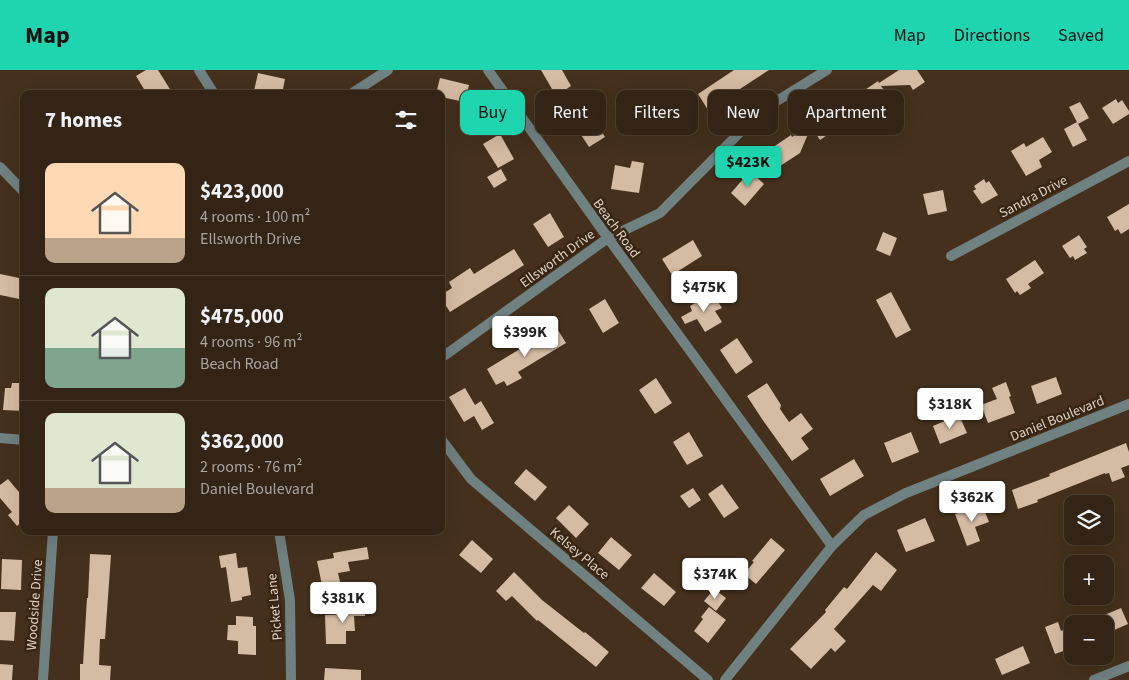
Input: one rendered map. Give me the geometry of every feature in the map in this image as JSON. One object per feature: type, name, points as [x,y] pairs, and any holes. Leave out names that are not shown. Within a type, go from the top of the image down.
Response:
[{"type":"street","points":[[199,70],[212,90]]},
{"type":"street","points":[[357,90],[388,70]]},
{"type":"street","name":"Beach Road","points":[[488,70],[832,546]]},
{"type":"street","name":"Ellsworth Drive","points":[[445,355],[608,238],[660,213],[762,110],[827,70]]},
{"type":"street","name":"Sandra Drive","points":[[951,256],[1129,161]]},
{"type":"street","points":[[0,167],[20,188]]},
{"type":"street","name":"Daniel Boulevard","points":[[725,680],[832,546],[864,515],[906,493],[1129,404]]},
{"type":"street","points":[[0,438],[20,440]]},
{"type":"street","name":"Kelsey Place","points":[[445,444],[471,478],[708,680]]},
{"type":"street","name":"Woodside Drive","points":[[43,680],[53,535]]},
{"type":"street","name":"Picket Lane","points":[[280,535],[290,600],[291,680]]},
{"type":"street","points":[[1094,680],[1129,666]]},
{"type":"building","points":[[146,70],[158,70],[170,90],[145,90],[136,76]]},
{"type":"building","points":[[541,70],[562,70],[571,86],[565,90],[553,90]]},
{"type":"building","points":[[734,70],[769,70],[738,90],[708,90],[708,110],[698,94]]},
{"type":"building","points":[[899,70],[917,70],[925,82],[913,90],[910,85],[881,86],[884,90],[865,90],[878,81],[879,83]]},
{"type":"building","points":[[258,73],[285,79],[283,90],[254,90]]},
{"type":"building","points":[[440,78],[469,85],[468,90],[460,90],[460,101],[445,98],[445,90],[437,90]]},
{"type":"building","points":[[1116,99],[1118,103],[1122,100],[1129,114],[1113,124],[1102,108]]},
{"type":"building","points":[[1080,102],[1089,118],[1078,124],[1069,107]]},
{"type":"building","points":[[1077,122],[1087,140],[1073,147],[1064,129]]},
{"type":"building","points":[[501,135],[514,159],[498,168],[483,144]]},
{"type":"building","points":[[581,135],[604,135],[605,137],[589,147]]},
{"type":"building","points":[[791,135],[792,137],[795,135],[808,135],[800,153],[777,168],[766,152]]},
{"type":"building","points":[[817,135],[828,135],[820,140]]},
{"type":"building","points":[[1043,137],[1052,152],[1039,160],[1042,167],[1026,176],[1011,151],[1024,143],[1026,147]]},
{"type":"building","points":[[632,161],[644,163],[639,193],[611,189],[615,165],[630,168]]},
{"type":"building","points":[[501,169],[507,180],[494,188],[487,177]]},
{"type":"building","points":[[750,171],[764,184],[745,206],[731,193]]},
{"type":"building","points":[[984,179],[986,183],[989,181],[998,195],[982,204],[973,191],[976,189],[974,186]]},
{"type":"building","points":[[943,190],[947,211],[928,215],[923,194]]},
{"type":"building","points":[[1129,204],[1129,229],[1121,234],[1118,229],[1115,231],[1107,217]]},
{"type":"building","points":[[550,213],[564,237],[548,247],[533,224]]},
{"type":"building","points":[[883,232],[897,238],[890,256],[876,250]]},
{"type":"building","points":[[1079,235],[1087,247],[1084,249],[1087,253],[1075,260],[1073,256],[1070,258],[1062,246]]},
{"type":"building","points":[[693,240],[702,256],[672,275],[662,259]]},
{"type":"building","points":[[514,249],[524,265],[450,312],[445,304],[445,292],[452,288],[449,282],[470,268],[474,274]]},
{"type":"building","points":[[1035,260],[1044,273],[1028,284],[1031,288],[1020,295],[1017,291],[1015,293],[1006,279]]},
{"type":"building","points":[[0,274],[20,278],[20,299],[0,295]]},
{"type":"building","points":[[891,292],[911,330],[896,338],[876,300]]},
{"type":"building","points":[[707,296],[709,300],[715,297],[722,308],[715,311],[722,322],[705,332],[697,319],[685,324],[681,317],[692,311],[690,306]]},
{"type":"building","points":[[605,299],[619,323],[603,333],[589,309]]},
{"type":"building","points":[[556,327],[566,343],[518,372],[522,378],[507,386],[504,381],[496,385],[487,369]]},
{"type":"building","points":[[737,338],[753,362],[736,374],[720,350]]},
{"type":"building","points":[[1056,377],[1062,394],[1037,404],[1031,386]]},
{"type":"building","points":[[656,378],[672,403],[655,414],[639,390]]},
{"type":"building","points":[[1006,382],[1015,413],[988,423],[981,405],[997,399],[992,388]]},
{"type":"building","points":[[12,383],[20,383],[20,411],[3,410],[5,388],[11,388]]},
{"type":"building","points":[[767,383],[789,422],[801,413],[813,429],[801,438],[809,449],[792,461],[747,396]]},
{"type":"building","points":[[465,388],[475,405],[481,401],[494,423],[482,430],[474,416],[464,422],[449,397]]},
{"type":"building","points":[[959,415],[967,433],[940,444],[933,426]]},
{"type":"building","points":[[689,432],[703,456],[687,465],[673,442]]},
{"type":"building","points":[[911,432],[919,452],[892,463],[884,443]]},
{"type":"building","points":[[1126,443],[1129,452],[1129,465],[1121,468],[1125,477],[1112,482],[1109,473],[1105,473],[1018,509],[1012,490],[1050,476],[1049,474]]},
{"type":"building","points":[[854,459],[864,476],[830,496],[820,479]]},
{"type":"building","points":[[526,469],[547,487],[535,501],[514,483]]},
{"type":"building","points":[[8,479],[20,493],[20,523],[17,526],[8,515],[12,512],[0,498],[0,485]]},
{"type":"building","points":[[722,484],[739,508],[724,518],[708,494]]},
{"type":"building","points":[[693,488],[701,500],[689,508],[680,496]]},
{"type":"building","points":[[982,504],[989,522],[975,527],[980,541],[967,546],[955,514]]},
{"type":"building","points":[[569,505],[589,524],[576,538],[556,518]]},
{"type":"building","points":[[925,518],[935,541],[906,552],[897,530]]},
{"type":"building","points":[[611,537],[632,555],[619,570],[598,553]]},
{"type":"building","points":[[771,538],[785,550],[756,584],[744,574]]},
{"type":"building","points":[[472,540],[493,559],[481,573],[459,555]]},
{"type":"building","points":[[367,547],[369,559],[348,562],[350,571],[338,573],[341,586],[323,590],[317,561],[334,558],[333,553]]},
{"type":"building","points":[[876,552],[897,570],[881,591],[873,585],[834,629],[846,641],[835,652],[831,648],[811,669],[790,649],[826,612],[825,610],[844,587],[847,589]]},
{"type":"building","points":[[236,553],[238,568],[247,567],[251,595],[242,597],[242,600],[231,602],[226,567],[221,568],[219,556]]},
{"type":"building","points":[[90,554],[111,555],[105,639],[100,639],[99,665],[111,666],[110,680],[80,680],[80,664],[83,664]]},
{"type":"building","points":[[2,559],[22,560],[21,590],[1,589]]},
{"type":"building","points":[[514,572],[542,600],[609,652],[596,667],[537,621],[512,596],[506,601],[496,591]]},
{"type":"building","points":[[654,573],[676,592],[664,606],[641,588]]},
{"type":"building","points":[[714,589],[726,598],[716,611],[704,601]]},
{"type":"building","points":[[351,601],[365,601],[365,616],[354,616],[355,631],[346,631],[346,644],[326,644],[325,615],[351,614]]},
{"type":"building","points":[[709,607],[726,620],[708,643],[694,631]]},
{"type":"building","points":[[1121,608],[1128,624],[1114,630],[1114,615],[1104,615]]},
{"type":"building","points":[[0,612],[16,612],[14,641],[0,640]]},
{"type":"building","points":[[236,616],[253,617],[253,626],[256,626],[256,655],[238,654],[238,641],[227,640],[228,625],[236,625]]},
{"type":"building","points":[[1058,622],[1061,631],[1064,630],[1064,651],[1055,654],[1045,627]]},
{"type":"building","points":[[1023,646],[1030,663],[1002,675],[995,659]]},
{"type":"building","points":[[0,664],[13,665],[12,680],[0,680]]},
{"type":"building","points":[[325,668],[361,670],[361,680],[324,680]]}]
